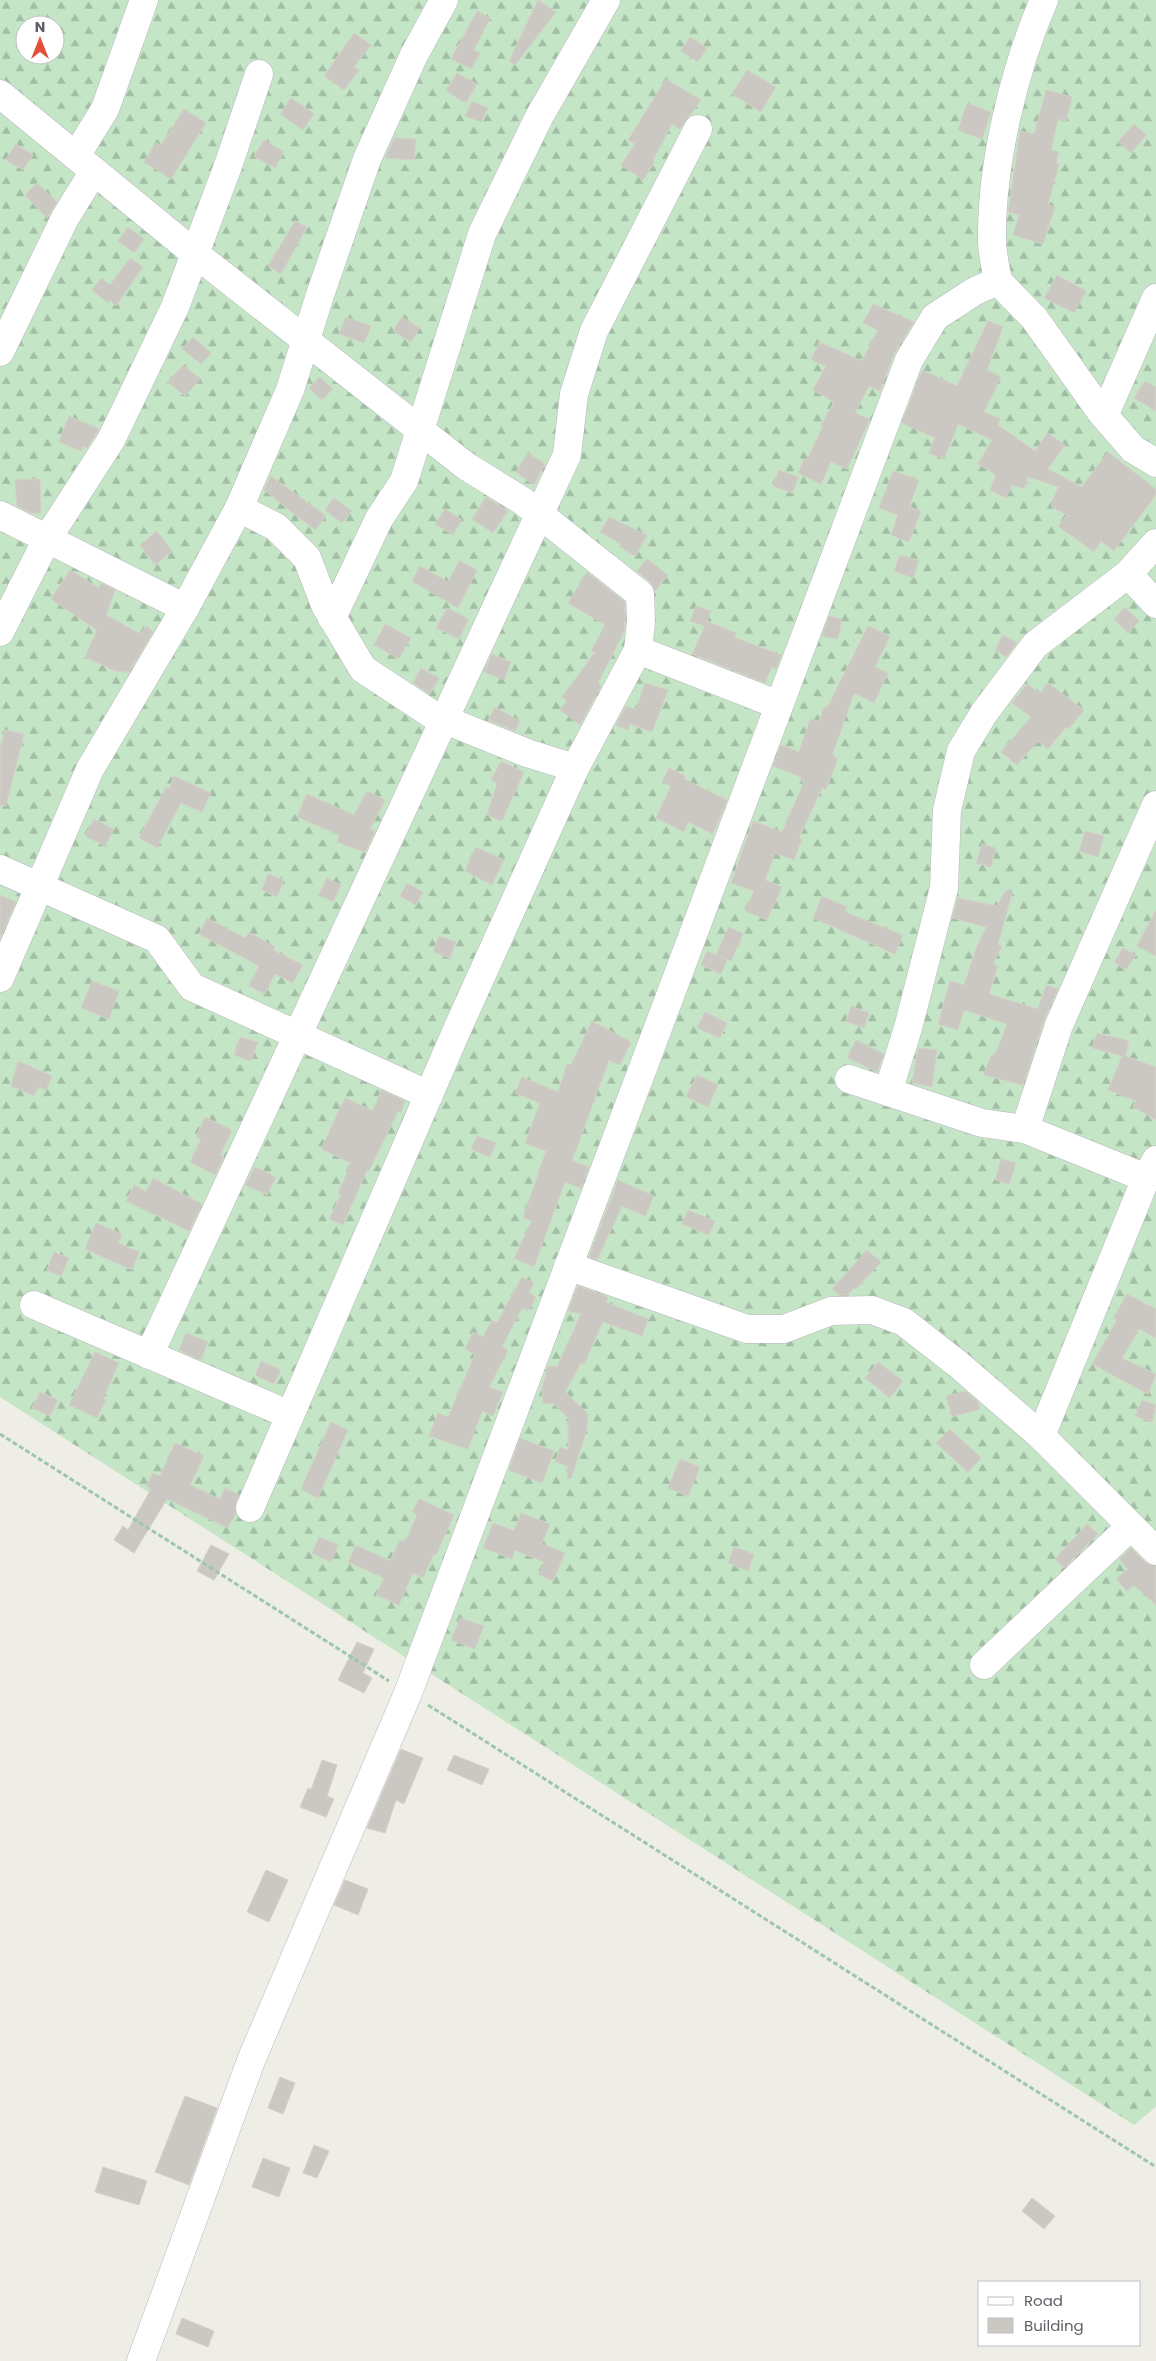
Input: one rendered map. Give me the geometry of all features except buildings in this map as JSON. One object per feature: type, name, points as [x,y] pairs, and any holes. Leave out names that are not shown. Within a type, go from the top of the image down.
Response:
[{"type":"street","points":[[0,352],[65,218],[144,0]]},
{"type":"street","points":[[0,978],[90,770],[185,608],[238,508],[290,390],[368,159],[414,55],[444,0]]},
{"type":"street","points":[[332,618],[379,519],[404,481],[482,234],[539,118],[606,0]]},
{"type":"street","points":[[1044,0],[1028,36],[1005,127],[996,182],[992,242],[998,281],[1034,318],[1104,416],[1133,448],[1156,463]]},
{"type":"street","points":[[0,632],[47,539],[111,440],[175,307],[259,74]]},
{"type":"street","points":[[0,94],[195,254],[466,466],[538,513],[640,594],[641,622],[638,650],[575,768],[429,1095],[250,1508]]},
{"type":"street","points":[[149,1355],[442,719],[567,455],[574,394],[594,331],[698,129]]},
{"type":"street","points":[[141,2361],[252,2058],[408,1693],[909,360],[935,318],[975,291],[998,281]]},
{"type":"street","points":[[1104,416],[1156,298]]},
{"type":"street","points":[[238,508],[276,527],[307,558],[325,605],[363,669],[433,716],[575,768]]},
{"type":"street","points":[[0,515],[185,608]]},
{"type":"street","points":[[888,1092],[908,1028],[944,888],[947,810],[961,751],[984,713],[1035,645],[1128,574],[1156,543]]},
{"type":"street","points":[[1128,574],[1156,604]]},
{"type":"street","points":[[638,650],[779,705]]},
{"type":"street","points":[[1026,1130],[1059,1025],[1156,805]]},
{"type":"street","points":[[0,869],[157,939],[192,987],[429,1095]]},
{"type":"street","points":[[849,1079],[982,1123],[1026,1130],[1151,1169],[1041,1436]]},
{"type":"street","points":[[568,1266],[747,1329],[784,1329],[831,1311],[872,1310],[904,1322],[959,1364],[1041,1436],[1156,1551]]},
{"type":"street","points":[[34,1305],[290,1415]]},
{"type":"street","points":[[984,1665],[1131,1526]]},
{"type":"path","points":[[0,1434],[1156,2167]]},
{"type":"green space","points":[[0,0],[1156,0],[1156,2107],[1134,2125],[0,1397]]}]
